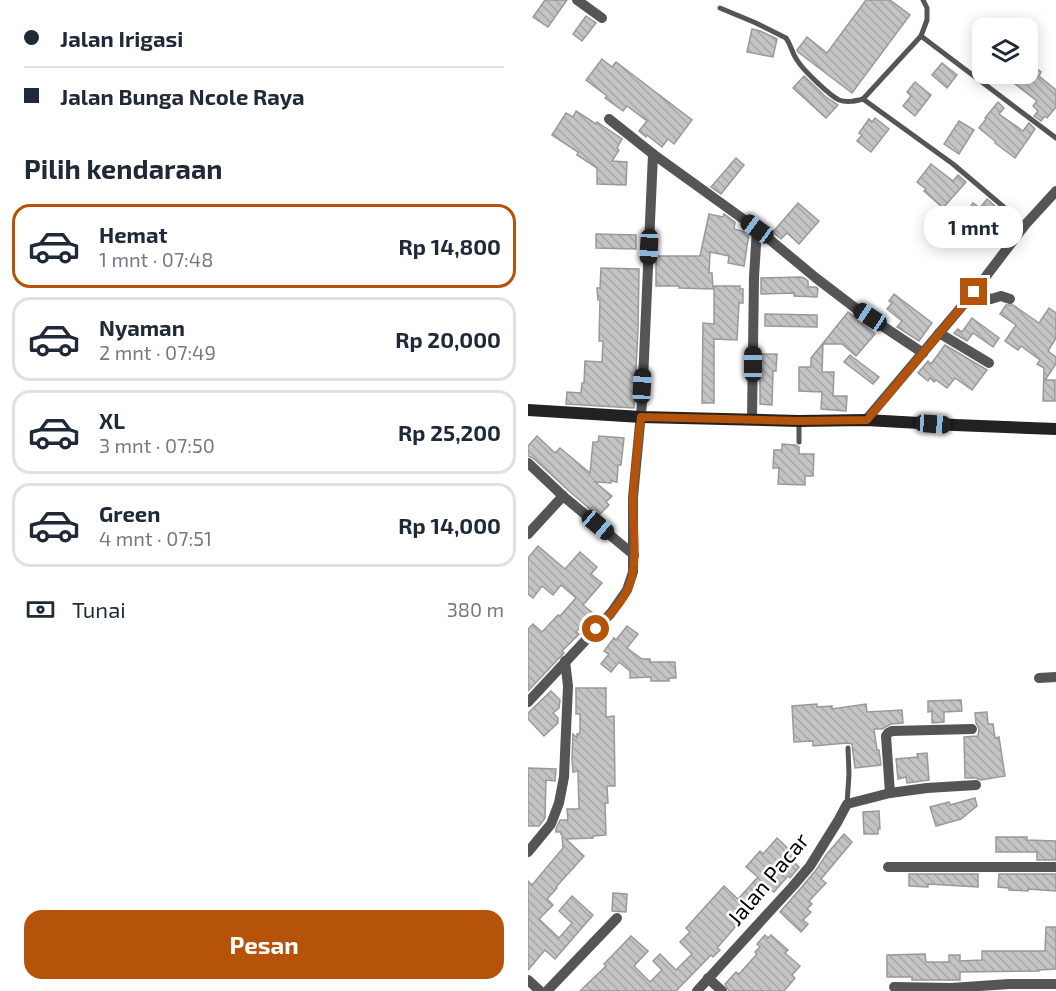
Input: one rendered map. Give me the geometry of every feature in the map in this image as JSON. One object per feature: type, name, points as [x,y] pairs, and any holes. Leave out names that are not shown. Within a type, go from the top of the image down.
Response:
[{"type":"street","points":[[577,0],[602,18]]},
{"type":"street","points":[[609,119],[653,154],[757,229],[854,308],[923,353]]},
{"type":"street","points":[[528,702],[611,613],[623,598],[633,572],[633,497],[641,417],[653,154]]},
{"type":"street","points":[[867,420],[974,292],[1025,225],[1056,191]]},
{"type":"street","points":[[752,419],[757,229]]},
{"type":"street","points":[[974,292],[991,299],[1001,296],[1010,300]]},
{"type":"street","points":[[939,333],[989,363]]},
{"type":"street","points":[[528,410],[641,417],[799,421],[867,420],[1056,429]]},
{"type":"street","points":[[528,463],[563,496],[634,555]]},
{"type":"street","points":[[528,534],[563,496]]},
{"type":"street","points":[[528,852],[551,824],[559,803],[564,777],[568,686],[565,661]]},
{"type":"street","points":[[1039,678],[1056,677]]},
{"type":"street","points":[[890,793],[886,736],[888,733],[972,729]]},
{"type":"street","points":[[847,804],[890,793],[976,785]]},
{"type":"street","name":"Jalan Pacar","points":[[697,991],[810,866],[847,804]]},
{"type":"street","points":[[888,867],[1056,867]]},
{"type":"street","points":[[548,991],[617,918]]},
{"type":"street","points":[[708,978],[722,991]]},
{"type":"street","points":[[528,980],[540,991]]},
{"type":"street","points":[[894,987],[951,989],[1056,984]]},
{"type":"lane","points":[[720,8],[786,38],[798,62],[831,94],[850,102],[863,99],[921,36],[927,20],[927,8],[923,0]]},
{"type":"lane","points":[[921,36],[1056,138]]},
{"type":"lane","points":[[863,99],[952,164],[1025,225]]},
{"type":"lane","points":[[799,421],[799,442]]},
{"type":"lane","points":[[847,804],[848,748]]},
{"type":"building","points":[[545,0],[567,0],[548,27],[533,17]]},
{"type":"building","points":[[866,0],[890,0],[910,15],[852,93],[797,50],[807,37],[827,53]]},
{"type":"building","points":[[586,16],[596,23],[582,41],[573,34]]},
{"type":"building","points":[[752,29],[777,39],[773,57],[747,52]]},
{"type":"building","points":[[602,59],[612,67],[616,62],[692,120],[674,144],[668,139],[662,147],[647,135],[646,137],[639,131],[647,121],[627,106],[623,111],[586,80]]},
{"type":"building","points":[[942,63],[957,75],[947,88],[932,75]]},
{"type":"building","points":[[1038,69],[1041,72],[1039,76],[1056,90],[1056,107],[1047,118],[1045,116],[1041,121],[1034,116],[1038,111],[1033,106],[1037,101],[1015,84],[1038,84]]},
{"type":"building","points":[[804,76],[838,105],[826,118],[793,88]]},
{"type":"building","points":[[915,82],[931,95],[915,116],[903,106],[911,96],[907,92]]},
{"type":"building","points":[[998,102],[1004,108],[999,114],[1023,131],[1029,123],[1035,129],[1015,158],[979,128]]},
{"type":"building","points":[[576,111],[622,139],[617,148],[619,150],[612,161],[627,162],[626,185],[597,184],[597,168],[552,135],[566,113],[573,117]]},
{"type":"building","points":[[875,118],[889,129],[871,152],[857,141],[862,135],[859,133],[869,119],[872,122]]},
{"type":"building","points":[[959,121],[974,130],[959,154],[944,144]]},
{"type":"building","points":[[736,158],[744,165],[721,194],[711,187]]},
{"type":"building","points":[[931,164],[953,181],[958,175],[966,182],[943,208],[917,182]]},
{"type":"building","points":[[987,199],[1006,216],[988,238],[980,231],[985,226],[966,213],[973,203],[980,208]]},
{"type":"building","points":[[798,203],[819,221],[799,244],[787,233],[781,239],[773,232]]},
{"type":"building","points":[[709,214],[723,217],[724,214],[735,222],[734,229],[749,233],[744,266],[728,263],[729,256],[710,252],[709,273],[712,273],[713,289],[656,286],[656,256],[700,256]]},
{"type":"building","points":[[596,234],[636,235],[636,249],[596,248]]},
{"type":"building","points":[[601,268],[639,269],[634,408],[566,404],[567,392],[581,393],[585,361],[602,362],[603,341],[599,341],[600,300],[598,300],[597,288],[600,288]]},
{"type":"building","points":[[800,277],[808,281],[808,287],[818,289],[817,297],[794,296],[794,293],[761,294],[761,278]]},
{"type":"building","points":[[714,286],[740,286],[740,289],[743,289],[743,303],[739,303],[737,340],[714,339],[714,403],[702,403],[703,323],[714,324]]},
{"type":"building","points":[[894,294],[932,323],[919,341],[897,327],[902,321],[887,309],[892,303],[889,301]]},
{"type":"building","points":[[1006,305],[1013,305],[1039,323],[1049,308],[1056,313],[1056,338],[1048,351],[1056,357],[1056,364],[1045,380],[1055,380],[1055,401],[1043,401],[1044,368],[1037,364],[1040,360],[1021,346],[1018,350],[1005,341],[1016,325],[1000,314]]},
{"type":"building","points":[[848,312],[875,334],[856,356],[842,344],[823,344],[822,372],[834,372],[833,396],[847,396],[846,411],[821,409],[822,392],[799,391],[799,367],[811,367],[811,358]]},
{"type":"building","points":[[765,314],[817,315],[817,327],[765,326]]},
{"type":"building","points":[[972,318],[999,338],[993,347],[973,333],[967,341],[954,333],[958,329],[962,332]]},
{"type":"building","points":[[945,345],[987,370],[972,390],[955,378],[947,388],[936,380],[934,382],[930,378],[928,381],[918,373],[928,361],[931,364]]},
{"type":"building","points":[[760,354],[777,354],[776,371],[773,371],[772,405],[760,404]]},
{"type":"building","points":[[850,355],[879,377],[873,384],[844,362]]},
{"type":"building","points":[[537,436],[555,453],[560,448],[590,473],[593,442],[598,442],[599,436],[624,438],[617,482],[595,482],[612,496],[606,502],[609,505],[598,516],[528,456],[528,446]]},
{"type":"building","points":[[782,444],[799,447],[799,454],[814,454],[813,476],[805,476],[805,485],[778,484],[779,468],[773,468],[774,450],[782,450]]},
{"type":"building","points":[[538,546],[565,569],[580,552],[597,567],[591,574],[602,583],[583,605],[593,613],[576,632],[579,634],[528,691],[528,629],[533,624],[542,632],[576,598],[561,585],[553,595],[542,586],[533,598],[528,594],[528,558]]},
{"type":"building","points":[[627,626],[638,634],[627,648],[642,659],[650,659],[650,662],[675,662],[676,678],[669,678],[669,681],[651,681],[651,677],[630,678],[630,671],[619,662],[611,672],[601,664],[609,654],[604,651]]},
{"type":"building","points":[[576,688],[606,688],[606,717],[614,716],[615,786],[607,786],[606,835],[566,839],[584,856],[547,899],[553,905],[539,919],[559,938],[572,923],[559,911],[572,896],[593,915],[555,959],[545,950],[528,970],[528,881],[532,885],[563,848],[562,834],[556,832],[556,829],[560,820],[568,820],[567,809],[579,809],[578,771],[573,772],[572,759],[573,734],[577,738],[577,734],[580,733],[580,714],[576,714]]},
{"type":"building","points":[[551,691],[560,700],[559,708],[553,713],[558,718],[558,723],[544,736],[528,719],[528,713]]},
{"type":"building","points":[[961,700],[962,711],[944,712],[944,722],[932,723],[932,711],[928,712],[928,701]]},
{"type":"building","points":[[817,704],[817,707],[832,706],[832,709],[866,704],[867,712],[902,710],[903,723],[874,729],[881,765],[855,768],[852,744],[813,746],[813,741],[794,742],[792,706]]},
{"type":"building","points":[[987,712],[988,724],[993,724],[995,738],[999,737],[1005,776],[981,780],[965,778],[964,737],[978,736],[979,728],[975,713]]},
{"type":"building","points":[[927,753],[929,780],[907,783],[906,777],[898,779],[896,759],[918,757],[917,754]]},
{"type":"building","points":[[528,768],[556,769],[555,781],[546,780],[545,818],[539,826],[528,826]]},
{"type":"building","points":[[975,798],[977,806],[961,819],[936,826],[930,807],[949,802],[950,805]]},
{"type":"building","points":[[879,811],[878,834],[864,834],[863,812]]},
{"type":"building","points":[[844,834],[852,842],[821,879],[826,883],[809,901],[812,904],[807,909],[811,912],[803,920],[808,924],[801,932],[780,912]]},
{"type":"building","points":[[996,837],[1027,837],[1027,840],[1056,841],[1056,860],[1037,860],[1037,852],[996,852]]},
{"type":"building","points":[[777,838],[796,856],[792,860],[799,867],[774,892],[769,888],[717,948],[720,950],[713,957],[711,955],[676,991],[580,991],[606,966],[604,964],[631,936],[648,951],[634,966],[650,982],[662,970],[653,961],[660,954],[676,970],[692,954],[680,942],[690,932],[686,928],[724,886],[738,899],[758,877],[746,867],[760,851],[763,854]]},
{"type":"building","points":[[909,874],[978,874],[978,887],[928,884],[928,887],[909,886]]},
{"type":"building","points":[[999,874],[1056,874],[1056,891],[1009,890],[1009,888],[998,887]]},
{"type":"building","points":[[613,893],[627,894],[626,912],[612,911]]},
{"type":"building","points":[[1046,927],[1056,927],[1056,969],[960,972],[960,980],[912,980],[912,977],[887,977],[887,955],[925,954],[926,962],[949,962],[949,955],[960,955],[960,961],[982,960],[982,951],[1045,951]]},
{"type":"building","points":[[765,935],[768,938],[771,935],[788,950],[785,953],[800,966],[792,975],[795,978],[784,991],[729,991],[725,984],[736,972],[739,974],[757,954],[755,952],[760,947],[757,944]]},
{"type":"route","points":[[596,629],[623,598],[633,572],[633,497],[641,417],[799,421],[867,420],[974,292]]}]
